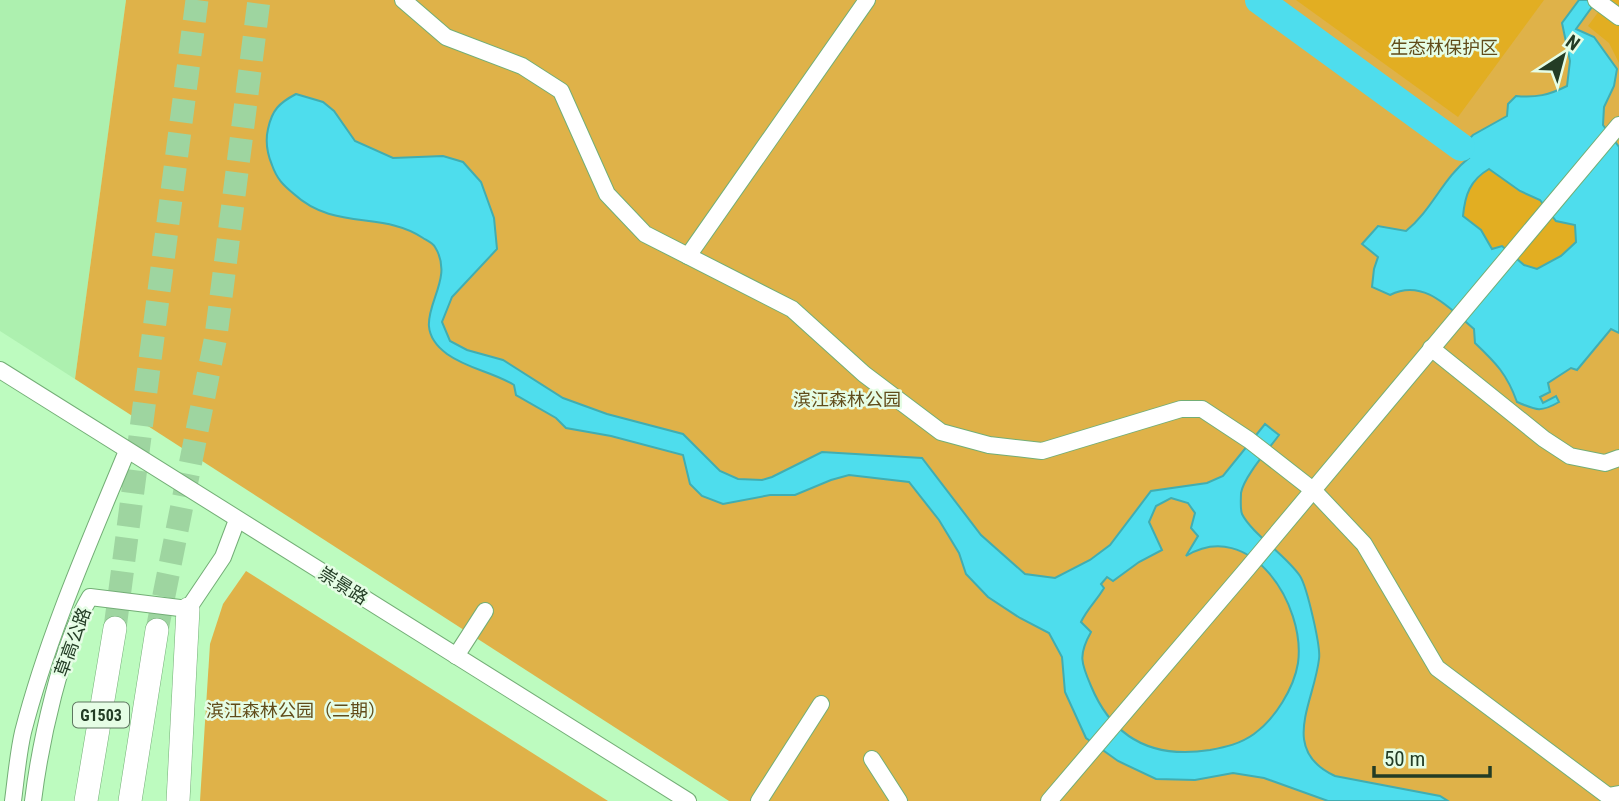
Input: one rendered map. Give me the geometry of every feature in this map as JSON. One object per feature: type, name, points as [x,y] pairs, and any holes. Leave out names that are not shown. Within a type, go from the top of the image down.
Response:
[{"type":"highway","points":[[178,801],[188,609]]},
{"type":"highway","name":"G1503","points":[[86,801],[115,628]]},
{"type":"highway","name":"G1503","points":[[130,801],[157,630]]},
{"type":"street","points":[[403,0],[446,37],[522,66],[561,92],[607,194],[645,234],[792,309],[864,374],[941,432],[989,445],[1042,451],[1181,409],[1202,409],[1249,440],[1313,490],[1364,544],[1437,668],[1608,796],[1619,794]]},
{"type":"street","points":[[688,256],[867,0]]},
{"type":"street","points":[[1597,0],[1619,17]]},
{"type":"street","points":[[1049,801],[1619,125]]},
{"type":"street","points":[[1431,348],[1544,439],[1570,456],[1605,463],[1619,458]]},
{"type":"street","name":"崇景路","points":[[0,370],[688,801]]},
{"type":"street","name":"草高公路","points":[[13,801],[23,735],[38,680],[70,589],[127,451]]},
{"type":"street","points":[[188,609],[223,557],[237,520]]},
{"type":"street","points":[[70,589],[90,597]]},
{"type":"street","name":"草高公路","points":[[33,801],[56,688],[83,609],[90,597],[188,609]]},
{"type":"street","points":[[456,656],[485,611]]},
{"type":"street","points":[[759,801],[821,704]]},
{"type":"street","points":[[872,759],[899,801]]},
{"type":"shaded area","points":[[0,0],[126,0],[75,379],[0,331]]},
{"type":"green space","name":"滨江森林公园","points":[[126,0],[1619,0],[1619,801],[729,801],[75,379]]},
{"type":"green space","name":"生态林保护区","points":[[1296,0],[1544,0],[1458,117]]},
{"type":"green space","points":[[1607,0],[1619,0],[1619,63],[1609,43],[1588,26]]},
{"type":"green space","points":[[1489,168],[1520,191],[1540,200],[1556,221],[1576,225],[1576,242],[1561,256],[1537,269],[1524,265],[1502,246],[1492,249],[1481,230],[1462,216],[1470,188],[1477,177]]},
{"type":"green space","name":"滨江森林公园（二期）","points":[[246,571],[608,801],[200,801],[210,644],[223,604]]},
{"type":"water","points":[[1579,0],[1597,0],[1576,29],[1594,37],[1617,69],[1614,86],[1604,107],[1603,125],[1619,147],[1619,333],[1611,329],[1577,370],[1571,368],[1548,383],[1550,392],[1540,397],[1543,403],[1556,396],[1559,402],[1538,409],[1517,402],[1500,370],[1475,343],[1474,329],[1445,305],[1414,290],[1390,295],[1372,287],[1378,257],[1362,244],[1378,226],[1406,231],[1415,223],[1452,175],[1469,158],[1461,147],[1473,135],[1507,116],[1508,104],[1516,96],[1542,95],[1567,86],[1570,61],[1562,23]],"holes":[[[1489,169],[1520,191],[1540,200],[1556,221],[1575,225],[1576,242],[1561,256],[1537,269],[1524,265],[1502,246],[1492,249],[1481,230],[1463,216],[1470,189],[1477,178]]]},
{"type":"water","points":[[296,94],[323,102],[334,111],[355,141],[393,158],[443,156],[463,162],[481,182],[494,218],[497,249],[452,297],[442,322],[450,341],[467,350],[503,360],[563,398],[607,414],[683,434],[720,471],[738,479],[762,480],[772,477],[822,452],[922,458],[981,535],[1025,574],[1055,578],[1090,560],[1110,545],[1151,491],[1207,483],[1223,476],[1265,424],[1279,435],[1243,486],[1241,509],[1253,529],[1300,576],[1310,604],[1319,659],[1304,724],[1308,753],[1318,765],[1335,776],[1440,796],[1448,801],[1328,801],[1264,778],[1233,773],[1195,780],[1156,779],[1118,761],[1086,738],[1065,692],[1062,657],[1049,633],[988,597],[966,574],[959,553],[939,520],[909,482],[849,475],[795,495],[770,495],[723,504],[702,496],[690,484],[683,455],[611,436],[566,428],[556,418],[516,395],[514,385],[455,359],[434,341],[429,329],[430,316],[441,276],[441,262],[433,244],[408,230],[392,225],[326,213],[309,205],[281,181],[269,156],[267,134],[274,112]],"holes":[[[1171,498],[1188,503],[1195,513],[1191,528],[1198,536],[1186,556],[1210,547],[1232,548],[1252,557],[1269,573],[1283,593],[1293,616],[1298,640],[1298,663],[1292,683],[1282,702],[1262,728],[1238,743],[1190,752],[1154,748],[1124,732],[1111,720],[1100,704],[1085,671],[1082,659],[1091,632],[1081,622],[1104,588],[1101,584],[1107,577],[1113,581],[1139,562],[1162,550],[1149,522],[1156,506]]]},
{"type":"waterway","points":[[1259,0],[1461,147]]},
{"type":"tunnel","points":[[115,628],[197,0]]},
{"type":"tunnel","points":[[157,630],[216,336],[259,0]]}]
